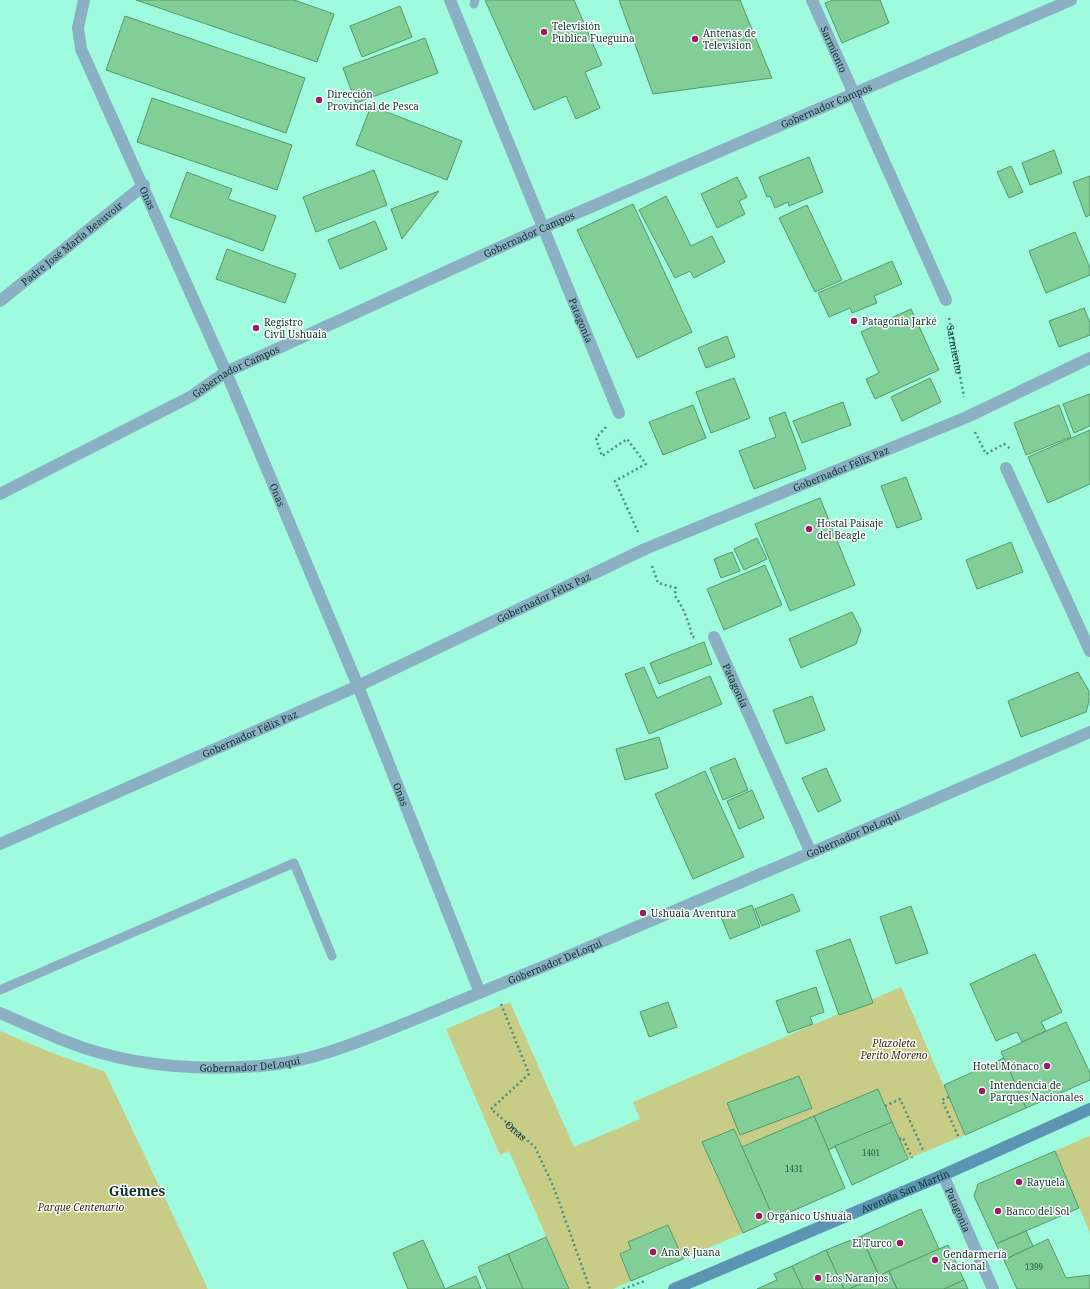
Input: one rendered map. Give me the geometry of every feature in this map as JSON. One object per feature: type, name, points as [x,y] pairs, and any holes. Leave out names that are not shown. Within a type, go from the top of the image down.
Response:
[{"type":"main road","name":"Avenida San Martín","points":[[674,1289],[943,1175],[1090,1109]]},
{"type":"street","name":"Onas","points":[[84,0],[78,28],[81,49],[144,185],[226,372],[358,686],[480,993]]},
{"type":"street","name":"Patagonia","points":[[450,0],[542,228],[619,413]]},
{"type":"street","name":"Sarmiento","points":[[812,0],[946,300]]},
{"type":"street","name":"Gobernador Campos","points":[[0,494],[192,396],[226,372],[542,228],[1071,0]]},
{"type":"street","name":"Padre José María Beauvoir","points":[[0,301],[144,185]]},
{"type":"street","name":"Gobernador Félix Paz","points":[[0,844],[358,686],[645,549],[967,417],[1090,358]]},
{"type":"street","points":[[1006,468],[1090,651]]},
{"type":"street","name":"Patagonia","points":[[714,637],[811,853]]},
{"type":"street","name":"Gobernador DeLoqui","points":[[0,1013],[66,1042],[128,1060],[188,1068],[220,1068],[278,1064],[336,1051],[480,993],[811,853],[1090,732]]},
{"type":"street","name":"Patagonia","points":[[943,1175],[993,1289]]},
{"type":"lane","points":[[0,990],[294,863],[332,956]]},
{"type":"path","name":"Sarmiento","points":[[946,300],[967,417],[986,454],[1004,444],[1012,450],[1007,455]]},
{"type":"path","points":[[619,413],[596,438],[602,456],[627,439],[646,464],[615,481],[645,549],[658,583],[676,588],[675,596],[684,608],[690,623],[692,636],[714,637]]},
{"type":"path","name":"Onas","points":[[494,987],[529,1074],[491,1109],[534,1147],[554,1188],[590,1289]]},
{"type":"path","points":[[949,1097],[942,1100],[959,1138]]},
{"type":"path","points":[[885,1106],[900,1099],[924,1152]]},
{"type":"path","points":[[899,1139],[903,1138],[912,1158]]},
{"type":"path","points":[[623,1289],[645,1281]]},
{"type":"green space","name":"Plazoleta Perito Moreno","points":[[901,987],[965,1135],[908,1159],[878,1089],[742,1147],[734,1129],[703,1142],[743,1233],[683,1259],[668,1225],[628,1242],[631,1249],[620,1254],[631,1281],[613,1289],[569,1289],[509,1151],[500,1155],[446,1029],[510,1002],[574,1147],[640,1119],[633,1102]]},
{"type":"green space","name":"Parque Centenario","points":[[0,1031],[50,1052],[105,1072],[208,1289],[0,1289]]},
{"type":"green space","points":[[1089,1136],[1090,1137],[1090,1233],[1055,1151]]},
{"type":"building","points":[[136,0],[294,0],[334,14],[317,62]]},
{"type":"building","name":"Televisión Publica Fueguina","points":[[485,0],[574,0],[602,65],[585,72],[600,108],[576,119],[566,96],[534,110]]},
{"type":"building","name":"Antenas de Television","points":[[619,0],[740,0],[772,78],[653,94]]},
{"type":"building","points":[[833,0],[880,0],[889,23],[842,43],[825,3]]},
{"type":"building","points":[[400,6],[412,37],[362,57],[350,26]]},
{"type":"building","points":[[125,16],[305,78],[286,133],[106,70]]},
{"type":"building","points":[[425,38],[438,73],[356,103],[343,68]]},
{"type":"building","points":[[152,98],[292,145],[277,190],[137,142]]},
{"type":"building","points":[[371,106],[462,141],[447,180],[356,145]]},
{"type":"building","points":[[1054,150],[1062,173],[1030,185],[1022,163]]},
{"type":"building","points":[[809,157],[823,192],[789,206],[788,202],[775,208],[770,196],[767,197],[759,177]]},
{"type":"building","points":[[1011,166],[1023,192],[1009,198],[997,172]]},
{"type":"building","points":[[374,170],[387,205],[316,232],[303,197]]},
{"type":"building","points":[[187,172],[232,189],[228,199],[276,216],[263,251],[170,217]]},
{"type":"building","points":[[1090,176],[1090,215],[1086,217],[1073,182]]},
{"type":"building","points":[[737,177],[747,197],[739,201],[745,214],[717,228],[701,194]]},
{"type":"building","points":[[439,191],[402,239],[391,209]]},
{"type":"building","points":[[666,196],[691,246],[712,236],[725,262],[694,278],[690,271],[675,278],[639,210]]},
{"type":"building","points":[[633,204],[692,332],[637,358],[577,230]]},
{"type":"building","points":[[807,205],[842,280],[815,292],[779,218]]},
{"type":"building","points":[[375,221],[387,249],[340,269],[328,240]]},
{"type":"building","points":[[1075,232],[1090,268],[1090,275],[1046,293],[1029,251]]},
{"type":"building","points":[[227,249],[296,274],[285,303],[216,279]]},
{"type":"building","points":[[892,261],[902,284],[874,296],[877,303],[852,313],[850,308],[829,317],[818,293]]},
{"type":"building","points":[[1084,308],[1090,323],[1090,335],[1059,347],[1049,321]]},
{"type":"building","points":[[911,309],[939,370],[875,399],[866,379],[879,373],[861,332]]},
{"type":"building","points":[[727,336],[735,357],[706,368],[698,348]]},
{"type":"building","points":[[734,378],[750,418],[711,433],[696,392]]},
{"type":"building","points":[[930,378],[941,402],[902,421],[891,397]]},
{"type":"building","points":[[1090,394],[1090,426],[1074,433],[1063,404]]},
{"type":"building","points":[[843,402],[851,425],[802,443],[793,421]]},
{"type":"building","points":[[693,405],[706,438],[663,455],[649,422]]},
{"type":"building","points":[[1059,405],[1071,437],[1026,455],[1014,423]]},
{"type":"building","points":[[785,412],[806,469],[754,489],[739,451],[776,437],[769,418]]},
{"type":"building","points":[[1090,430],[1090,484],[1048,503],[1028,457]]},
{"type":"building","points":[[906,477],[922,519],[897,528],[881,486]]},
{"type":"building","points":[[820,498],[855,585],[790,611],[755,524]]},
{"type":"building","points":[[757,538],[767,559],[744,570],[734,549]]},
{"type":"building","points":[[1011,542],[1023,572],[977,589],[966,560]]},
{"type":"building","points":[[732,552],[740,571],[721,578],[714,559]]},
{"type":"building","points":[[765,565],[782,605],[724,630],[707,589]]},
{"type":"building","points":[[852,612],[861,630],[856,644],[801,668],[789,639]]},
{"type":"building","points":[[704,642],[712,664],[659,684],[650,663]]},
{"type":"building","points":[[644,667],[657,698],[710,676],[722,704],[649,734],[625,674]]},
{"type":"building","points":[[1078,672],[1089,691],[1089,702],[1086,712],[1021,737],[1008,701]]},
{"type":"building","points":[[812,696],[825,730],[786,744],[773,710]]},
{"type":"building","points":[[659,737],[668,768],[625,780],[616,749]]},
{"type":"building","points":[[735,758],[748,790],[723,800],[710,768]]},
{"type":"building","points":[[826,768],[841,801],[818,812],[802,778]]},
{"type":"building","points":[[705,771],[744,857],[693,879],[655,794]]},
{"type":"building","points":[[752,790],[764,818],[739,829],[727,801]]},
{"type":"building","points":[[793,894],[800,911],[762,926],[755,909]]},
{"type":"building","points":[[752,905],[760,927],[730,939],[721,917]]},
{"type":"building","points":[[911,906],[928,953],[896,964],[880,917]]},
{"type":"building","points":[[850,939],[873,1003],[839,1015],[816,951]]},
{"type":"building","points":[[1035,954],[1062,1012],[1041,1022],[1046,1031],[1022,1042],[1017,1032],[996,1041],[970,984]]},
{"type":"building","points":[[816,987],[824,1012],[810,1017],[813,1024],[788,1033],[776,1001]]},
{"type":"building","points":[[668,1002],[677,1027],[649,1037],[640,1012]]},
{"type":"building","name":"Hotel Mónaco","points":[[1066,1022],[1090,1073],[1090,1080],[1026,1108],[1001,1052]]},
{"type":"building","name":"Intendencia de Parques Nacionales","points":[[1004,1058],[1026,1108],[965,1135],[944,1085]]},
{"type":"building","points":[[799,1076],[812,1108],[740,1135],[727,1103]]},
{"type":"building","points":[[878,1089],[892,1122],[828,1150],[814,1116]]},
{"type":"building","points":[[814,1116],[845,1188],[774,1219],[742,1147]]},
{"type":"building","points":[[892,1122],[908,1159],[852,1185],[835,1146]]},
{"type":"building","points":[[734,1129],[774,1219],[743,1233],[702,1142]]},
{"type":"building","points":[[1055,1151],[1079,1208],[996,1244],[974,1196],[978,1184]]},
{"type":"building","name":"El Turco","points":[[921,1209],[939,1249],[879,1276],[861,1236]]},
{"type":"building","name":"Ana & Juana","points":[[668,1225],[683,1259],[631,1281],[620,1254],[631,1249],[628,1242]]},
{"type":"building","points":[[1026,1231],[1033,1246],[1004,1260],[996,1244]]},
{"type":"building","points":[[861,1236],[879,1276],[849,1289],[844,1289],[826,1250]]},
{"type":"building","points":[[546,1237],[569,1289],[523,1289],[508,1254]]},
{"type":"building","points":[[1048,1239],[1066,1278],[1090,1275],[1090,1289],[1017,1289],[1004,1260]]},
{"type":"building","points":[[423,1240],[445,1289],[408,1289],[393,1253]]},
{"type":"building","name":"Gendarmería Nacional","points":[[948,1245],[964,1280],[944,1289],[897,1289],[889,1271]]},
{"type":"building","name":"Los Naranjos","points":[[826,1250],[844,1289],[803,1289],[792,1266]]},
{"type":"building","points":[[508,1254],[523,1289],[487,1289],[478,1267]]},
{"type":"building","points":[[792,1266],[803,1289],[757,1289],[777,1280],[774,1274]]},
{"type":"building","points":[[889,1271],[897,1289],[849,1289],[879,1276]]},
{"type":"building","points":[[476,1276],[481,1289],[445,1289]]},
{"type":"building","points":[[964,1280],[968,1289],[944,1289]]},
{"type":"place","name":"Televisión Publica Fueguina","points":[[544,32]]},
{"type":"place","name":"Antenas de Television","points":[[695,39]]},
{"type":"place","name":"Dirección Provincial de Pesca","points":[[319,100]]},
{"type":"place","name":"Patagonia Jarké","points":[[854,321]]},
{"type":"place","name":"Registro Civil Ushuaia","points":[[256,328]]},
{"type":"place","name":"Hostal Paisaje del Beagle","points":[[809,529]]},
{"type":"place","name":"Ushuaia Aventura","points":[[643,913]]},
{"type":"place","name":"Hotel Mónaco","points":[[1047,1066]]},
{"type":"place","name":"Intendencia de Parques Nacionales","points":[[982,1091]]},
{"type":"place","name":"Rayuela","points":[[1019,1182]]},
{"type":"place","name":"Banco del Sol","points":[[998,1211]]},
{"type":"place","name":"Orgánico Ushuaia","points":[[759,1216]]},
{"type":"place","name":"El Turco","points":[[900,1243]]},
{"type":"place","name":"Ana & Juana","points":[[653,1252]]},
{"type":"place","name":"Gendarmería Nacional","points":[[935,1260]]},
{"type":"place","name":"Los Naranjos","points":[[818,1278]]},
{"type":"district","name":"Güemes","points":[[137,1191]]}]
